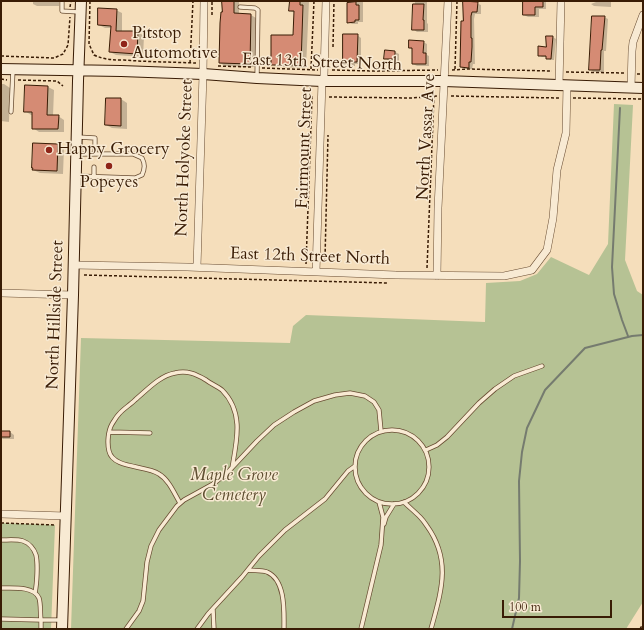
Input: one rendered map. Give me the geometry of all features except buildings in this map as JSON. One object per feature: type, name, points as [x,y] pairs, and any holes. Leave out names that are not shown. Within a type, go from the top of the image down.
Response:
[{"type":"main road","name":"North Hillside Street","points":[[62,625],[81,1]]},
{"type":"main road","name":"East 13th Street North","points":[[1,69],[121,71],[203,69],[257,78],[322,81],[444,82],[643,88]]},
{"type":"street","name":"North Holyoke Street","points":[[197,267],[204,1]]},
{"type":"street","name":"Fairmount Street","points":[[316,272],[326,1]]},
{"type":"street","name":"North Vassar Ave","points":[[437,276],[438,208],[448,1]]},
{"type":"street","points":[[561,1],[560,72],[567,98]]},
{"type":"street","points":[[631,88],[633,42],[643,15]]},
{"type":"street","name":"East 12th Street North","points":[[73,265],[197,267],[437,276],[504,276],[532,270],[547,250],[557,170],[566,133],[567,98]]},
{"type":"street","points":[[1,293],[73,295]]},
{"type":"street","points":[[1,514],[66,516]]},
{"type":"lane","points":[[62,1],[62,11],[81,12]]},
{"type":"lane","points":[[240,7],[256,8],[258,10],[257,78]]},
{"type":"lane","points":[[12,112],[13,69]]},
{"type":"lane","points":[[77,137],[95,138],[95,154]]},
{"type":"lane","points":[[76,154],[133,154],[142,158],[144,164],[142,175],[135,178],[76,176]]},
{"type":"lane","points":[[94,168],[94,177]]},
{"type":"lane","points":[[426,450],[447,438],[479,403],[495,389],[514,376],[542,366]]},
{"type":"lane","points":[[180,503],[167,480],[159,473],[148,469],[122,464],[114,460],[109,452],[108,439],[111,425],[118,414],[163,377],[185,371],[196,374],[220,389],[230,400],[235,409],[237,422],[235,452],[232,468]]},
{"type":"lane","points":[[126,629],[139,612],[143,601],[146,562],[150,546],[159,530],[180,503],[213,484],[227,473],[274,425],[314,401],[335,395],[350,393],[365,396],[374,402],[379,410],[381,431]]},
{"type":"lane","points":[[394,430],[407,433],[418,440],[426,450],[429,462],[429,473],[425,485],[418,494],[408,501],[394,504],[379,502],[364,493],[358,483],[355,466],[356,458],[361,446],[370,437],[381,431],[394,430]]},
{"type":"lane","points":[[110,432],[150,433]]},
{"type":"lane","points":[[197,629],[259,556],[285,530],[325,499],[348,471],[355,466]]},
{"type":"lane","points":[[361,629],[380,545],[383,517],[379,502]]},
{"type":"lane","points":[[404,502],[421,518],[432,533],[440,552],[443,568],[440,596],[431,629]]},
{"type":"lane","points":[[382,527],[394,504]]},
{"type":"lane","points":[[1,540],[23,540],[33,548],[36,555],[37,586],[35,593]]},
{"type":"lane","points":[[248,570],[266,572],[274,577],[280,586],[284,606],[284,629]]},
{"type":"lane","points":[[1,588],[21,588],[35,593],[39,598],[41,629]]},
{"type":"lane","points":[[213,609],[214,629]]},
{"type":"lane","points":[[1,619],[41,620],[62,625]]},
{"type":"path","points":[[1,56],[54,58],[64,54],[68,45],[71,1]]},
{"type":"path","points":[[90,1],[89,44],[94,55],[102,59],[190,63],[203,69]]},
{"type":"path","points":[[190,63],[192,1]]},
{"type":"path","points":[[311,69],[314,1]]},
{"type":"path","points":[[333,47],[334,1]]},
{"type":"path","points":[[455,70],[457,1]]},
{"type":"path","points":[[218,66],[375,72],[455,70],[643,74]]},
{"type":"path","points":[[1,79],[57,81],[63,86]]},
{"type":"path","points":[[306,264],[312,96]]},
{"type":"path","points":[[427,268],[434,96]]},
{"type":"path","points":[[329,97],[411,98],[444,96],[643,99]]},
{"type":"path","points":[[322,262],[325,259],[328,136]]},
{"type":"path","points":[[84,274],[388,283]]},
{"type":"path","points":[[1,523],[55,525]]},
{"type":"path","points":[[640,629],[643,624]]},
{"type":"green space","name":"Maple Grove Cemetery","points":[[614,104],[633,105],[625,260],[637,291],[643,295],[643,602],[626,629],[71,629],[81,338],[290,343],[293,326],[306,315],[485,322],[486,283],[520,281],[537,274],[551,257],[589,275],[608,244]]},
{"type":"green space","points":[[1,523],[55,525],[51,629],[1,629]]},
{"type":"waterway","points":[[620,108],[612,267],[614,294],[628,336]]},
{"type":"waterway","points":[[512,629],[519,598],[519,481],[522,452],[527,428],[545,390],[585,348],[632,336],[643,335]]},
{"type":"place","name":"Pitstop Automotive","points":[[124,44]]},
{"type":"place","name":"Happy Grocery","points":[[49,150]]},
{"type":"place","name":"Popeyes","points":[[109,166]]}]
